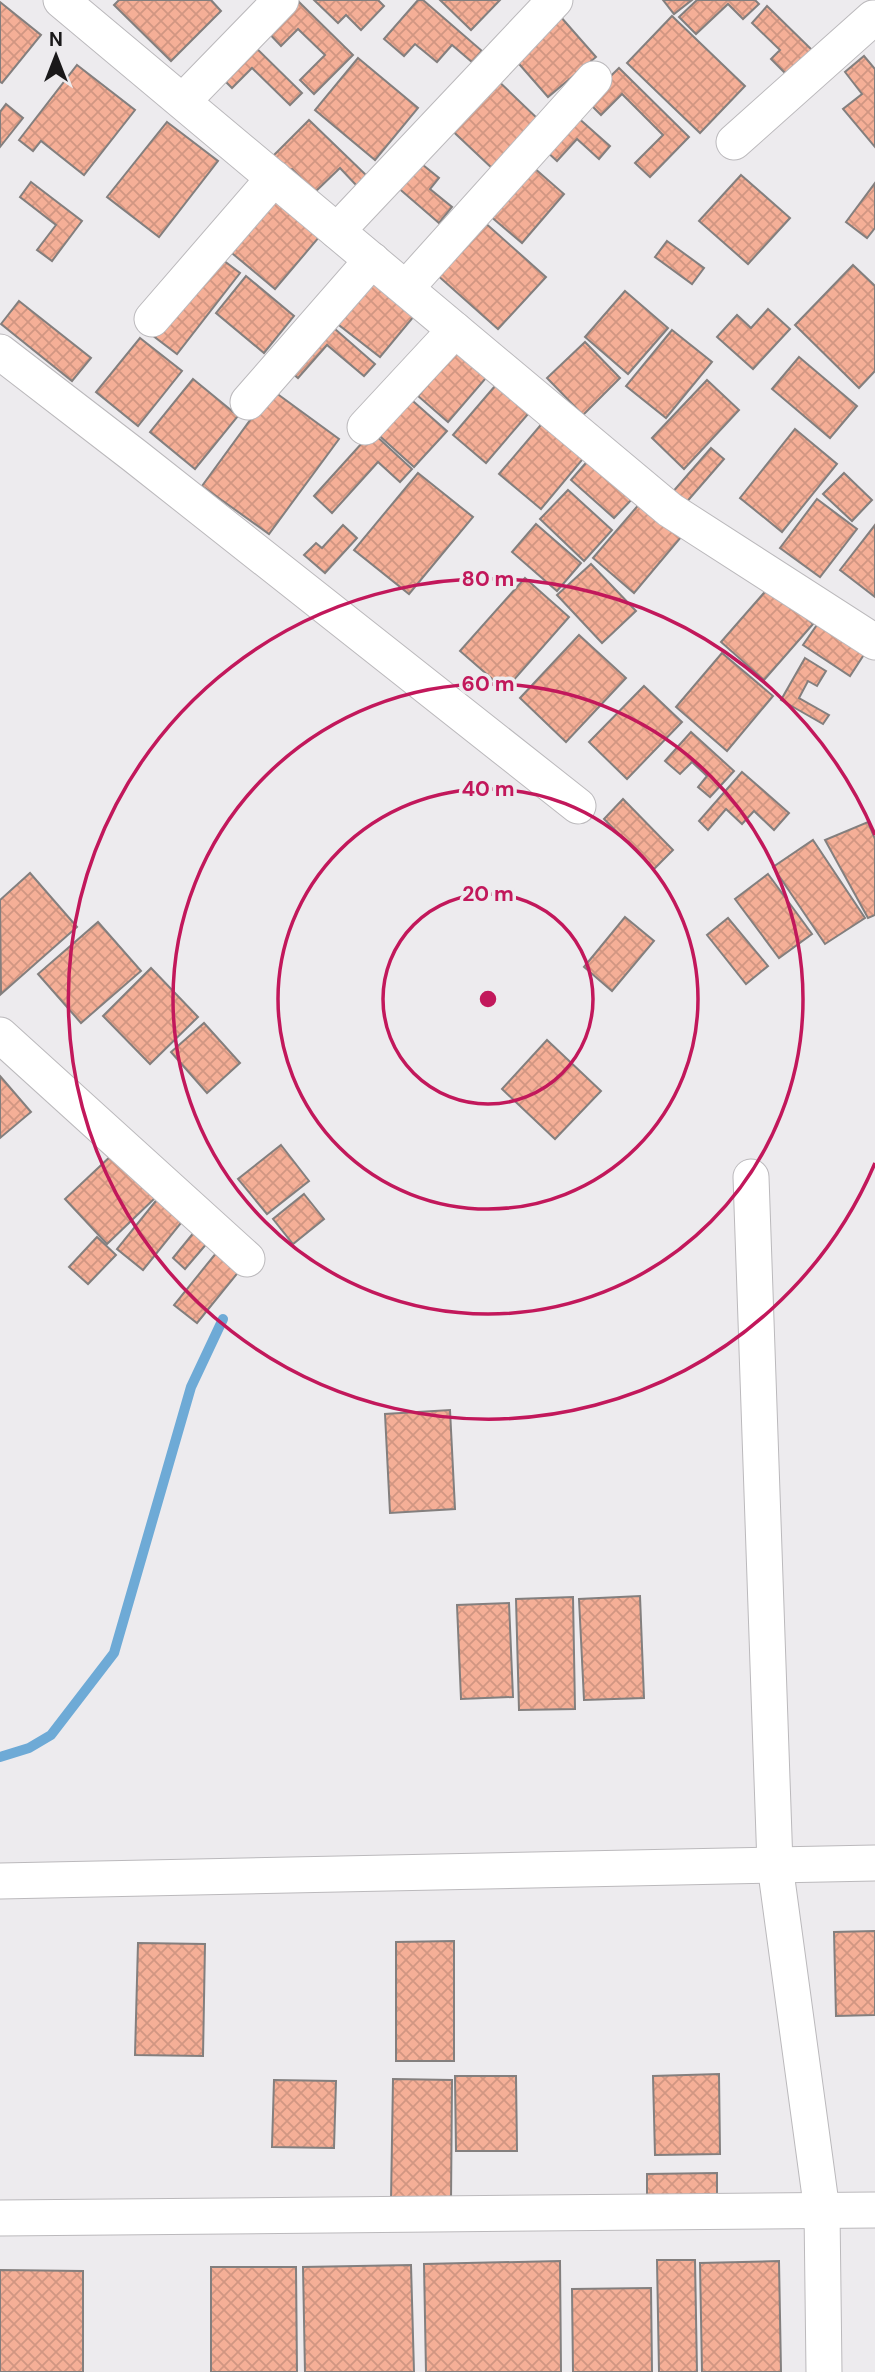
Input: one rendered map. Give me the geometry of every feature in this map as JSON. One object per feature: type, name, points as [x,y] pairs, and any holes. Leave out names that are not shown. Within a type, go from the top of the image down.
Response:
[{"type":"street","points":[[61,0],[670,510],[875,642]]},
{"type":"street","points":[[183,102],[281,0]]},
{"type":"street","points":[[337,231],[555,0]]},
{"type":"street","points":[[734,142],[869,12]]},
{"type":"street","points":[[406,288],[594,79]]},
{"type":"street","points":[[152,319],[274,178]]},
{"type":"street","points":[[248,402],[372,260]]},
{"type":"street","points":[[365,427],[455,330]]},
{"type":"street","points":[[0,352],[146,464],[578,807]]},
{"type":"street","points":[[0,1035],[247,1259]]},
{"type":"street","points":[[751,1177],[775,1865],[822,2211],[824,2372]]},
{"type":"street","points":[[0,1881],[875,1863]]},
{"type":"street","points":[[0,2218],[875,2210]]},
{"type":"building","points":[[119,0],[211,0],[221,11],[171,61],[114,5]]},
{"type":"building","points":[[297,0],[353,55],[314,94],[300,80],[325,55],[298,29],[281,46],[264,28]]},
{"type":"building","points":[[314,0],[378,0],[384,6],[361,30],[346,15],[338,23]]},
{"type":"building","points":[[418,0],[423,0],[482,51],[472,62],[452,45],[437,62],[415,44],[404,56],[384,39]]},
{"type":"building","points":[[440,0],[500,0],[471,30]]},
{"type":"building","points":[[663,0],[692,0],[674,14]]},
{"type":"building","points":[[697,0],[755,0],[759,4],[743,19],[728,4],[696,34],[679,17]]},
{"type":"building","points":[[0,2],[41,35],[2,83],[0,82]]},
{"type":"building","points":[[767,6],[812,50],[787,75],[771,59],[780,50],[752,23]]},
{"type":"building","points":[[560,16],[596,57],[548,97],[513,57]]},
{"type":"building","points":[[672,16],[745,86],[700,133],[627,63]]},
{"type":"building","points":[[251,43],[302,93],[290,105],[252,68],[232,88],[219,75]]},
{"type":"building","points":[[864,56],[875,69],[875,147],[843,109],[862,94],[845,72]]},
{"type":"building","points":[[358,58],[418,108],[375,160],[315,110]]},
{"type":"building","points":[[77,65],[135,110],[84,175],[41,141],[33,151],[19,140]]},
{"type":"building","points":[[619,68],[689,137],[650,177],[635,163],[663,135],[622,94],[601,115],[586,100]]},
{"type":"building","points":[[491,74],[540,121],[493,169],[444,123]]},
{"type":"building","points":[[6,104],[23,118],[0,147],[0,112]]},
{"type":"building","points":[[576,116],[610,146],[599,159],[577,139],[557,161],[545,150]]},
{"type":"building","points":[[309,120],[367,176],[357,186],[340,168],[315,192],[292,169],[286,174],[271,158]]},
{"type":"building","points":[[167,122],[218,161],[159,237],[107,197]]},
{"type":"building","points":[[525,160],[564,194],[522,243],[483,210]]},
{"type":"building","points":[[418,161],[439,178],[430,189],[452,207],[439,223],[396,186]]},
{"type":"building","points":[[741,175],[790,218],[748,264],[699,221]]},
{"type":"building","points":[[31,182],[82,221],[52,261],[37,250],[56,225],[20,197]]},
{"type":"building","points":[[875,183],[875,228],[867,238],[846,222]]},
{"type":"building","points":[[271,196],[320,236],[275,289],[227,249]]},
{"type":"building","points":[[483,221],[546,277],[498,329],[436,274]]},
{"type":"building","points":[[667,241],[704,268],[692,284],[655,257]]},
{"type":"building","points":[[215,254],[240,273],[177,354],[152,335]]},
{"type":"building","points":[[853,265],[875,286],[875,371],[859,388],[795,325]]},
{"type":"building","points":[[246,276],[294,316],[264,353],[216,313]]},
{"type":"building","points":[[370,279],[415,315],[380,357],[335,322]]},
{"type":"building","points":[[625,291],[668,328],[628,374],[585,337]]},
{"type":"building","points":[[19,301],[91,358],[72,381],[1,324]]},
{"type":"building","points":[[768,309],[790,329],[753,369],[717,337],[737,315],[751,328]]},
{"type":"building","points":[[327,322],[375,364],[364,376],[327,345],[298,378],[286,368]]},
{"type":"building","points":[[672,330],[712,362],[666,418],[626,386]]},
{"type":"building","points":[[140,338],[182,371],[138,426],[96,392]]},
{"type":"building","points":[[585,342],[620,378],[583,415],[547,378]]},
{"type":"building","points":[[461,346],[492,371],[448,422],[418,396]]},
{"type":"building","points":[[799,357],[857,406],[830,438],[772,389]]},
{"type":"building","points":[[193,379],[238,416],[195,469],[150,432]]},
{"type":"building","points":[[501,379],[534,407],[486,463],[453,435]]},
{"type":"building","points":[[707,380],[739,410],[684,469],[652,438]]},
{"type":"building","points":[[272,390],[339,439],[269,534],[202,486]]},
{"type":"building","points":[[406,395],[447,431],[414,467],[373,430]]},
{"type":"building","points":[[545,420],[587,454],[541,509],[499,474]]},
{"type":"building","points":[[795,429],[837,464],[782,532],[740,498]]},
{"type":"building","points":[[372,432],[412,469],[400,482],[378,462],[332,513],[314,496]]},
{"type":"building","points":[[711,448],[724,459],[684,505],[671,494]]},
{"type":"building","points":[[591,457],[635,496],[614,518],[571,480]]},
{"type":"building","points":[[418,473],[473,517],[409,594],[354,550]]},
{"type":"building","points":[[844,473],[872,500],[852,521],[823,494]]},
{"type":"building","points":[[568,490],[612,530],[584,561],[540,519]]},
{"type":"building","points":[[817,499],[857,529],[820,577],[780,548]]},
{"type":"building","points":[[641,502],[682,536],[634,593],[593,558]]},
{"type":"building","points":[[536,524],[581,563],[557,591],[512,552]]},
{"type":"building","points":[[343,525],[357,538],[325,573],[304,555],[316,543],[322,548]]},
{"type":"building","points":[[875,525],[875,597],[840,570]]},
{"type":"building","points":[[591,564],[636,611],[602,643],[557,595]]},
{"type":"building","points":[[525,578],[569,617],[505,690],[460,651]]},
{"type":"building","points":[[770,586],[813,624],[764,680],[721,642]]},
{"type":"building","points":[[819,622],[865,653],[850,676],[803,645]]},
{"type":"building","points":[[579,635],[626,678],[566,742],[520,698]]},
{"type":"building","points":[[722,653],[773,696],[727,751],[676,707]]},
{"type":"building","points":[[805,658],[826,671],[817,686],[808,681],[799,698],[829,715],[823,724],[781,700]]},
{"type":"building","points":[[644,686],[682,722],[627,779],[589,742]]},
{"type":"building","points":[[691,732],[734,771],[710,797],[698,787],[707,776],[692,762],[680,774],[665,761]]},
{"type":"building","points":[[742,772],[789,813],[774,830],[754,811],[742,824],[726,809],[708,830],[699,821]]},
{"type":"building","points":[[623,799],[673,850],[654,869],[604,819]]},
{"type":"building","points":[[868,822],[875,839],[875,915],[868,918],[825,840]]},
{"type":"building","points":[[813,840],[865,918],[825,944],[773,867]]},
{"type":"building","points":[[30,873],[77,927],[1,994],[0,900]]},
{"type":"building","points":[[768,874],[812,934],[779,958],[735,899]]},
{"type":"building","points":[[625,917],[654,941],[612,991],[584,967]]},
{"type":"building","points":[[728,918],[768,966],[746,984],[707,935]]},
{"type":"building","points":[[98,922],[141,971],[81,1023],[38,974]]},
{"type":"building","points":[[151,968],[198,1017],[150,1064],[103,1016]]},
{"type":"building","points":[[204,1023],[240,1063],[207,1093],[171,1052]]},
{"type":"building","points":[[547,1040],[601,1091],[555,1139],[502,1089]]},
{"type":"building","points":[[0,1076],[31,1112],[0,1138]]},
{"type":"building","points":[[281,1145],[309,1181],[267,1214],[238,1179]]},
{"type":"building","points":[[113,1154],[156,1197],[107,1244],[65,1199]]},
{"type":"building","points":[[304,1194],[324,1219],[293,1244],[273,1219]]},
{"type":"building","points":[[159,1197],[185,1218],[143,1270],[117,1249]]},
{"type":"building","points":[[195,1231],[208,1242],[185,1269],[173,1258]]},
{"type":"building","points":[[97,1237],[116,1255],[88,1284],[69,1267]]},
{"type":"building","points":[[217,1252],[240,1270],[197,1323],[174,1305]]},
{"type":"building","points":[[450,1410],[455,1509],[390,1513],[385,1414]]},
{"type":"building","points":[[640,1596],[644,1698],[584,1700],[579,1599]]},
{"type":"building","points":[[573,1597],[575,1709],[519,1710],[516,1599]]},
{"type":"building","points":[[509,1603],[513,1697],[461,1699],[457,1605]]},
{"type":"building","points":[[875,1931],[875,2015],[836,2016],[834,1932]]},
{"type":"building","points":[[454,1941],[454,2061],[396,2061],[396,1942]]},
{"type":"building","points":[[138,1943],[205,1944],[203,2056],[135,2055]]},
{"type":"building","points":[[719,2074],[720,2154],[655,2155],[653,2076]]},
{"type":"building","points":[[455,2076],[516,2076],[517,2151],[456,2151]]},
{"type":"building","points":[[393,2079],[452,2080],[451,2203],[391,2202]]},
{"type":"building","points":[[274,2080],[336,2081],[334,2148],[272,2147]]},
{"type":"building","points":[[717,2173],[717,2200],[647,2201],[647,2174]]},
{"type":"building","points":[[657,2260],[695,2260],[697,2372],[659,2372]]},
{"type":"building","points":[[560,2261],[561,2372],[426,2372],[424,2264]]},
{"type":"building","points":[[779,2261],[781,2372],[702,2372],[700,2263]]},
{"type":"building","points":[[411,2265],[414,2372],[305,2372],[303,2267]]},
{"type":"building","points":[[211,2267],[296,2267],[297,2372],[211,2372]]},
{"type":"building","points":[[0,2270],[83,2271],[83,2372],[0,2372]]},
{"type":"building","points":[[651,2288],[652,2372],[573,2372],[572,2289]]},
{"type":"waterway","points":[[0,1757],[29,1748],[51,1735],[114,1653],[191,1387],[223,1319]]}]
